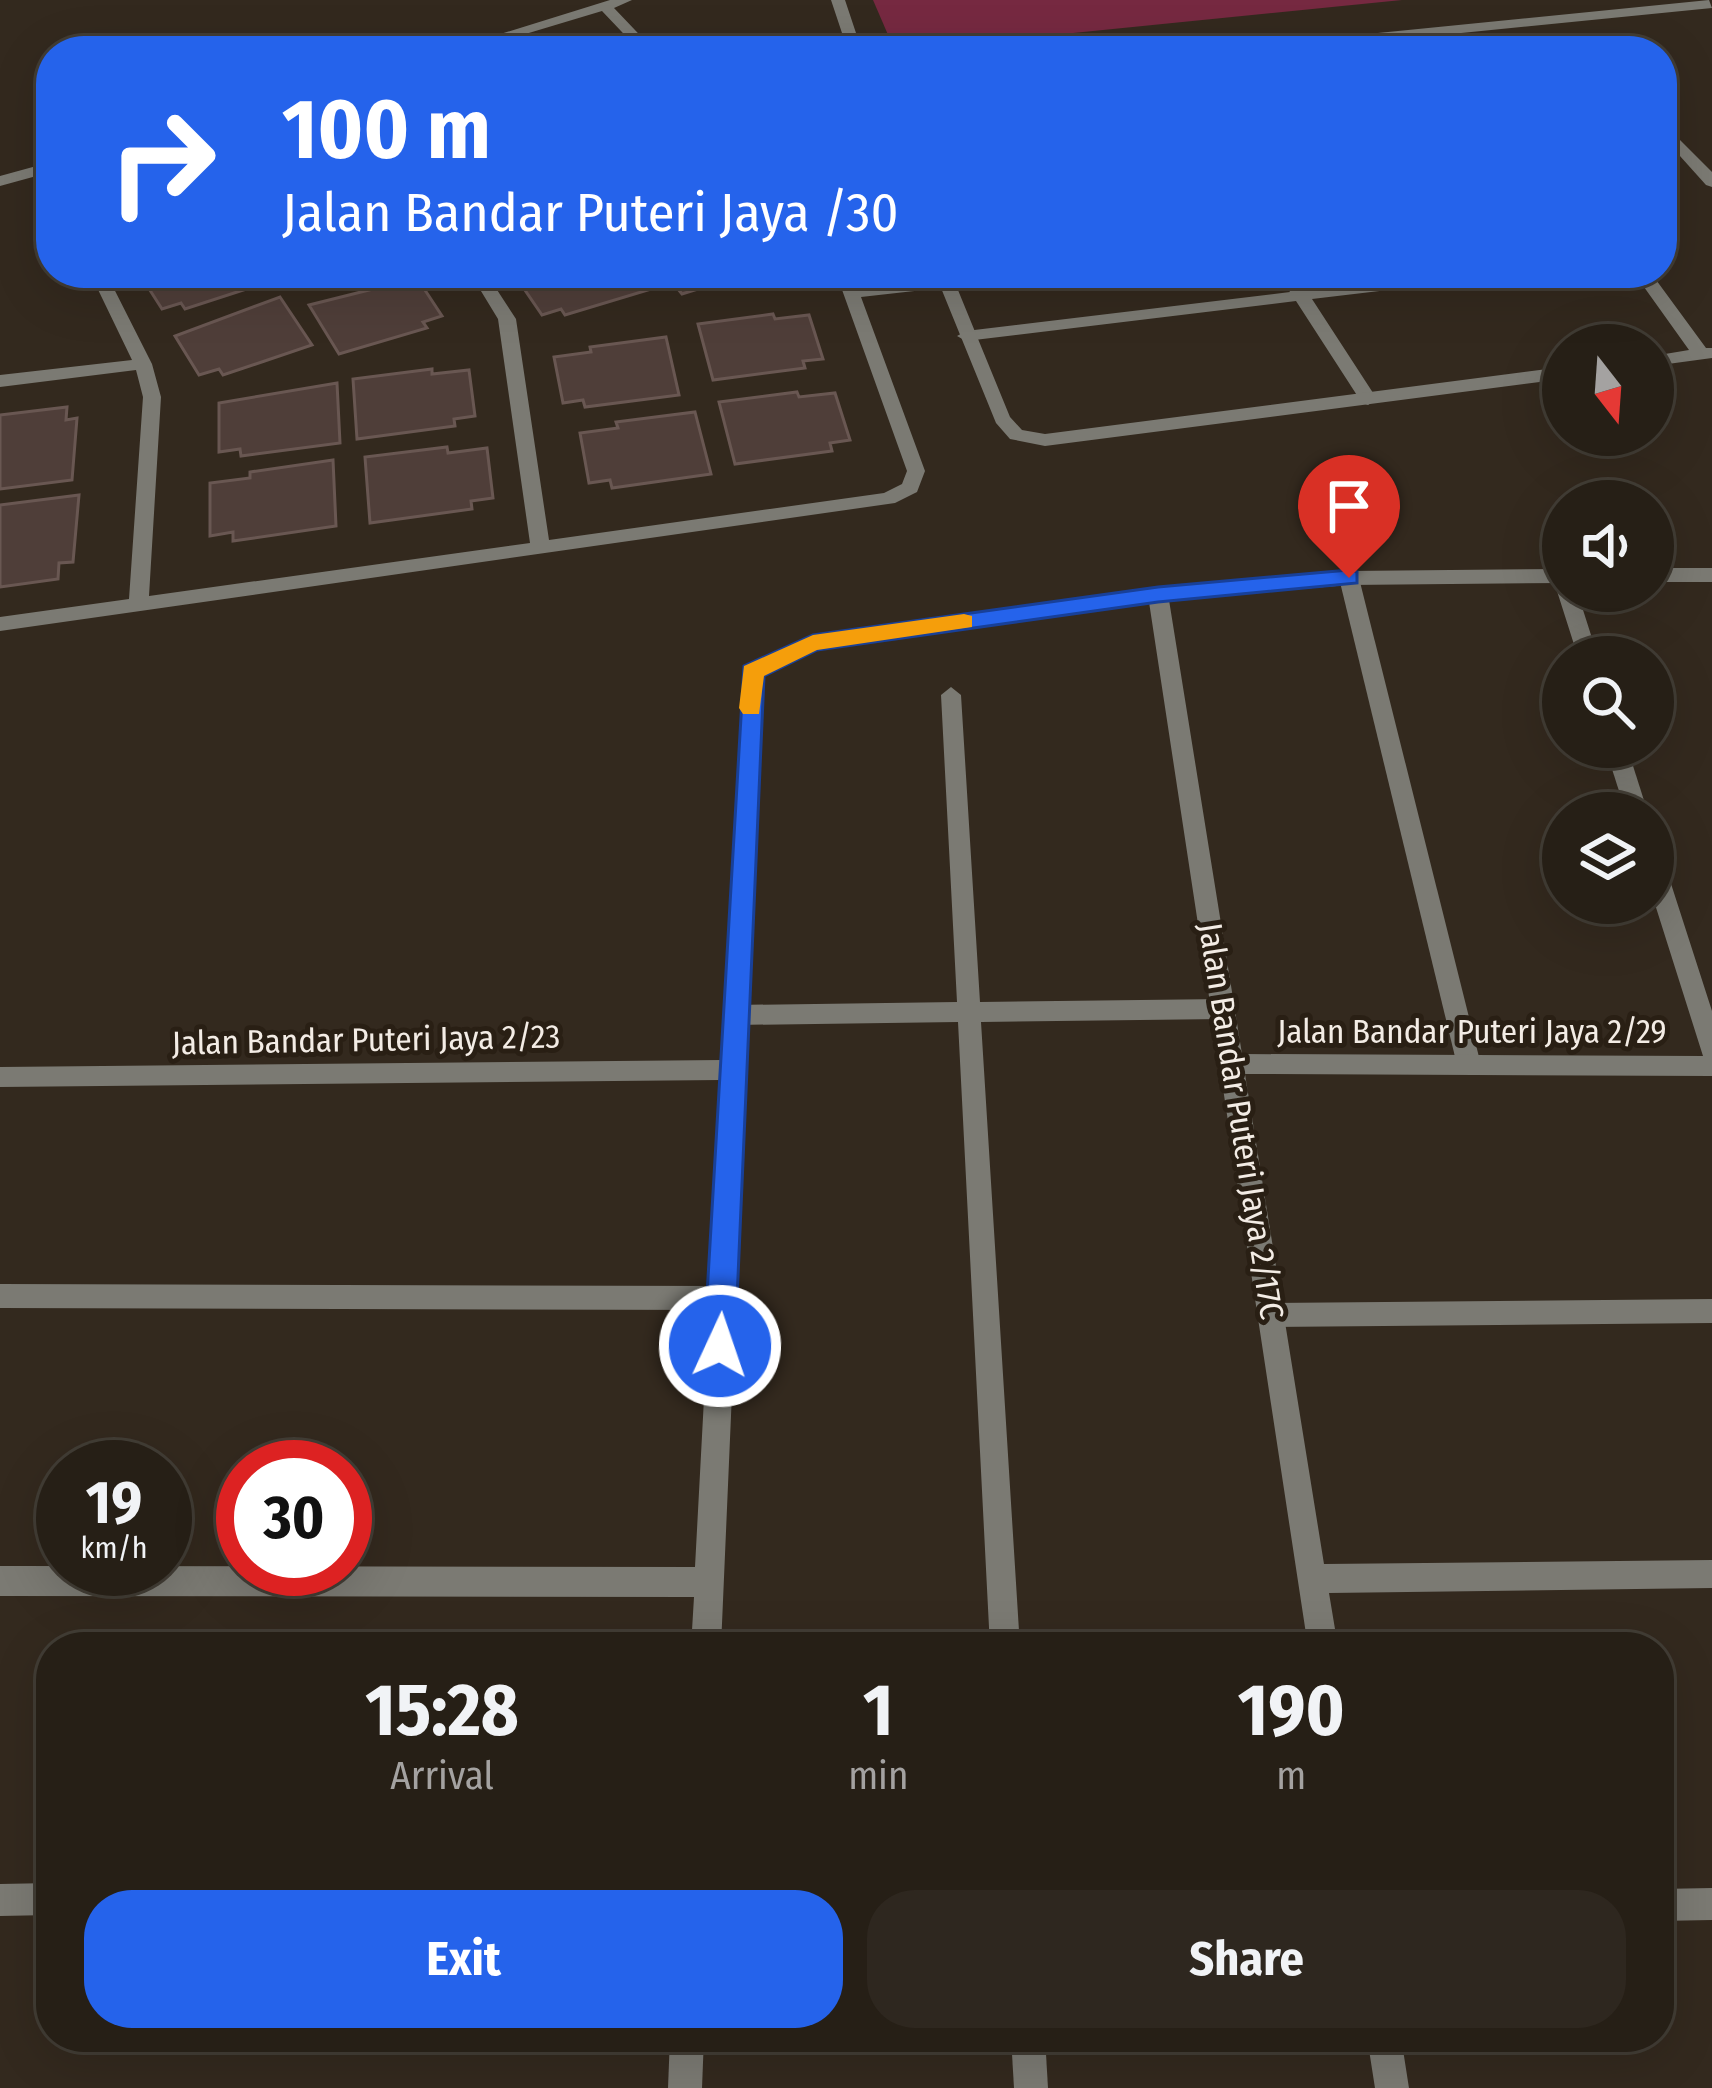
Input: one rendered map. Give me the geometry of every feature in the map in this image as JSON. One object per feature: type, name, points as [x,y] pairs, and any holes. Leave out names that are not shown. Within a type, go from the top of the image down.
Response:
[{"type":"street","points":[[504,36],[625,0]]},
{"type":"street","points":[[838,0],[850,36]]},
{"type":"street","points":[[1392,36],[1636,6],[1712,4]]},
{"type":"street","points":[[605,6],[634,36]]},
{"type":"street","points":[[1444,31],[1448,36]]},
{"type":"street","points":[[1677,144],[1712,182]]},
{"type":"street","points":[[0,181],[36,174]]},
{"type":"street","points":[[105,288],[142,364],[152,398],[139,604]]},
{"type":"street","points":[[487,288],[507,319],[540,548]]},
{"type":"street","points":[[0,624],[888,499],[910,488],[916,471],[849,288]]},
{"type":"street","points":[[851,293],[882,288]]},
{"type":"street","points":[[949,288],[1002,419],[1016,435],[1045,440],[1542,376]]},
{"type":"street","points":[[1296,288],[1368,399]]},
{"type":"street","points":[[966,336],[1367,288]]},
{"type":"street","points":[[1654,288],[1707,353]]},
{"type":"street","points":[[1674,358],[1707,353]]},
{"type":"street","points":[[0,381],[142,364]]},
{"type":"street","points":[[1674,575],[1712,574]]},
{"type":"street","points":[[707,1632],[753,672],[813,643],[1158,595],[1349,578],[1542,577]]},
{"type":"street","points":[[1349,578],[1469,1065]]},
{"type":"street","name":"Jalan Bandar Puteri Jaya 2/17C","points":[[1158,595],[1321,1632]]},
{"type":"street","points":[[951,695],[1004,1632]]},
{"type":"street","points":[[1673,924],[1712,1049]]},
{"type":"street","points":[[736,1015],[1223,1009]]},
{"type":"street","name":"Jalan Bandar Puteri Jaya 2/29","points":[[1231,1064],[1712,1066]]},
{"type":"street","name":"Jalan Bandar Puteri Jaya 2/23","points":[[0,1077],[734,1070]]},
{"type":"street","points":[[0,1296],[722,1298]]},
{"type":"street","points":[[1271,1315],[1712,1311]]},
{"type":"street","points":[[1312,1579],[1712,1574]]},
{"type":"street","points":[[0,1581],[709,1582]]},
{"type":"street","points":[[0,1900],[36,1899]]},
{"type":"street","points":[[1674,1905],[1712,1904]]},
{"type":"street","points":[[685,2088],[686,2052]]},
{"type":"street","points":[[1029,2052],[1031,2088]]},
{"type":"street","points":[[1386,2052],[1392,2088]]},
{"type":"shaded area","points":[[873,0],[1402,0],[1044,36],[889,36]]},
{"type":"building","points":[[149,288],[250,288],[185,309],[181,303],[162,309]]},
{"type":"building","points":[[377,288],[424,288],[442,316],[423,322],[427,328],[339,354],[309,305]]},
{"type":"building","points":[[524,288],[648,290],[565,315],[561,309],[542,315]]},
{"type":"building","points":[[280,297],[312,345],[223,375],[219,369],[199,375],[175,336]]},
{"type":"building","points":[[773,314],[775,319],[809,315],[823,359],[803,361],[805,368],[713,380],[698,324]]},
{"type":"building","points":[[666,337],[679,395],[585,407],[583,400],[563,403],[554,357]]},
{"type":"building","points":[[432,369],[432,374],[469,370],[475,416],[454,419],[455,426],[357,439],[353,379]]},
{"type":"building","points":[[337,383],[340,443],[241,456],[240,449],[219,452],[219,403]]},
{"type":"building","points":[[797,392],[799,397],[835,393],[850,440],[830,443],[832,451],[735,464],[719,402]]},
{"type":"building","points":[[67,407],[66,420],[77,418],[72,480],[0,489],[0,415]]},
{"type":"building","points":[[695,412],[711,474],[612,488],[610,480],[589,483],[580,433],[618,428],[616,422]]},
{"type":"building","points":[[447,447],[448,453],[487,448],[493,498],[471,501],[472,509],[370,523],[365,457]]},
{"type":"building","points":[[333,460],[336,526],[233,541],[233,532],[210,536],[210,483]]},
{"type":"building","points":[[79,495],[73,562],[59,563],[58,579],[0,587],[0,505]]},
{"type":"slow traffic","points":[[751,708],[753,672],[813,643],[964,622]]},
{"type":"route","points":[[720,1346],[753,672],[813,643],[1158,595],[1349,578]]}]
